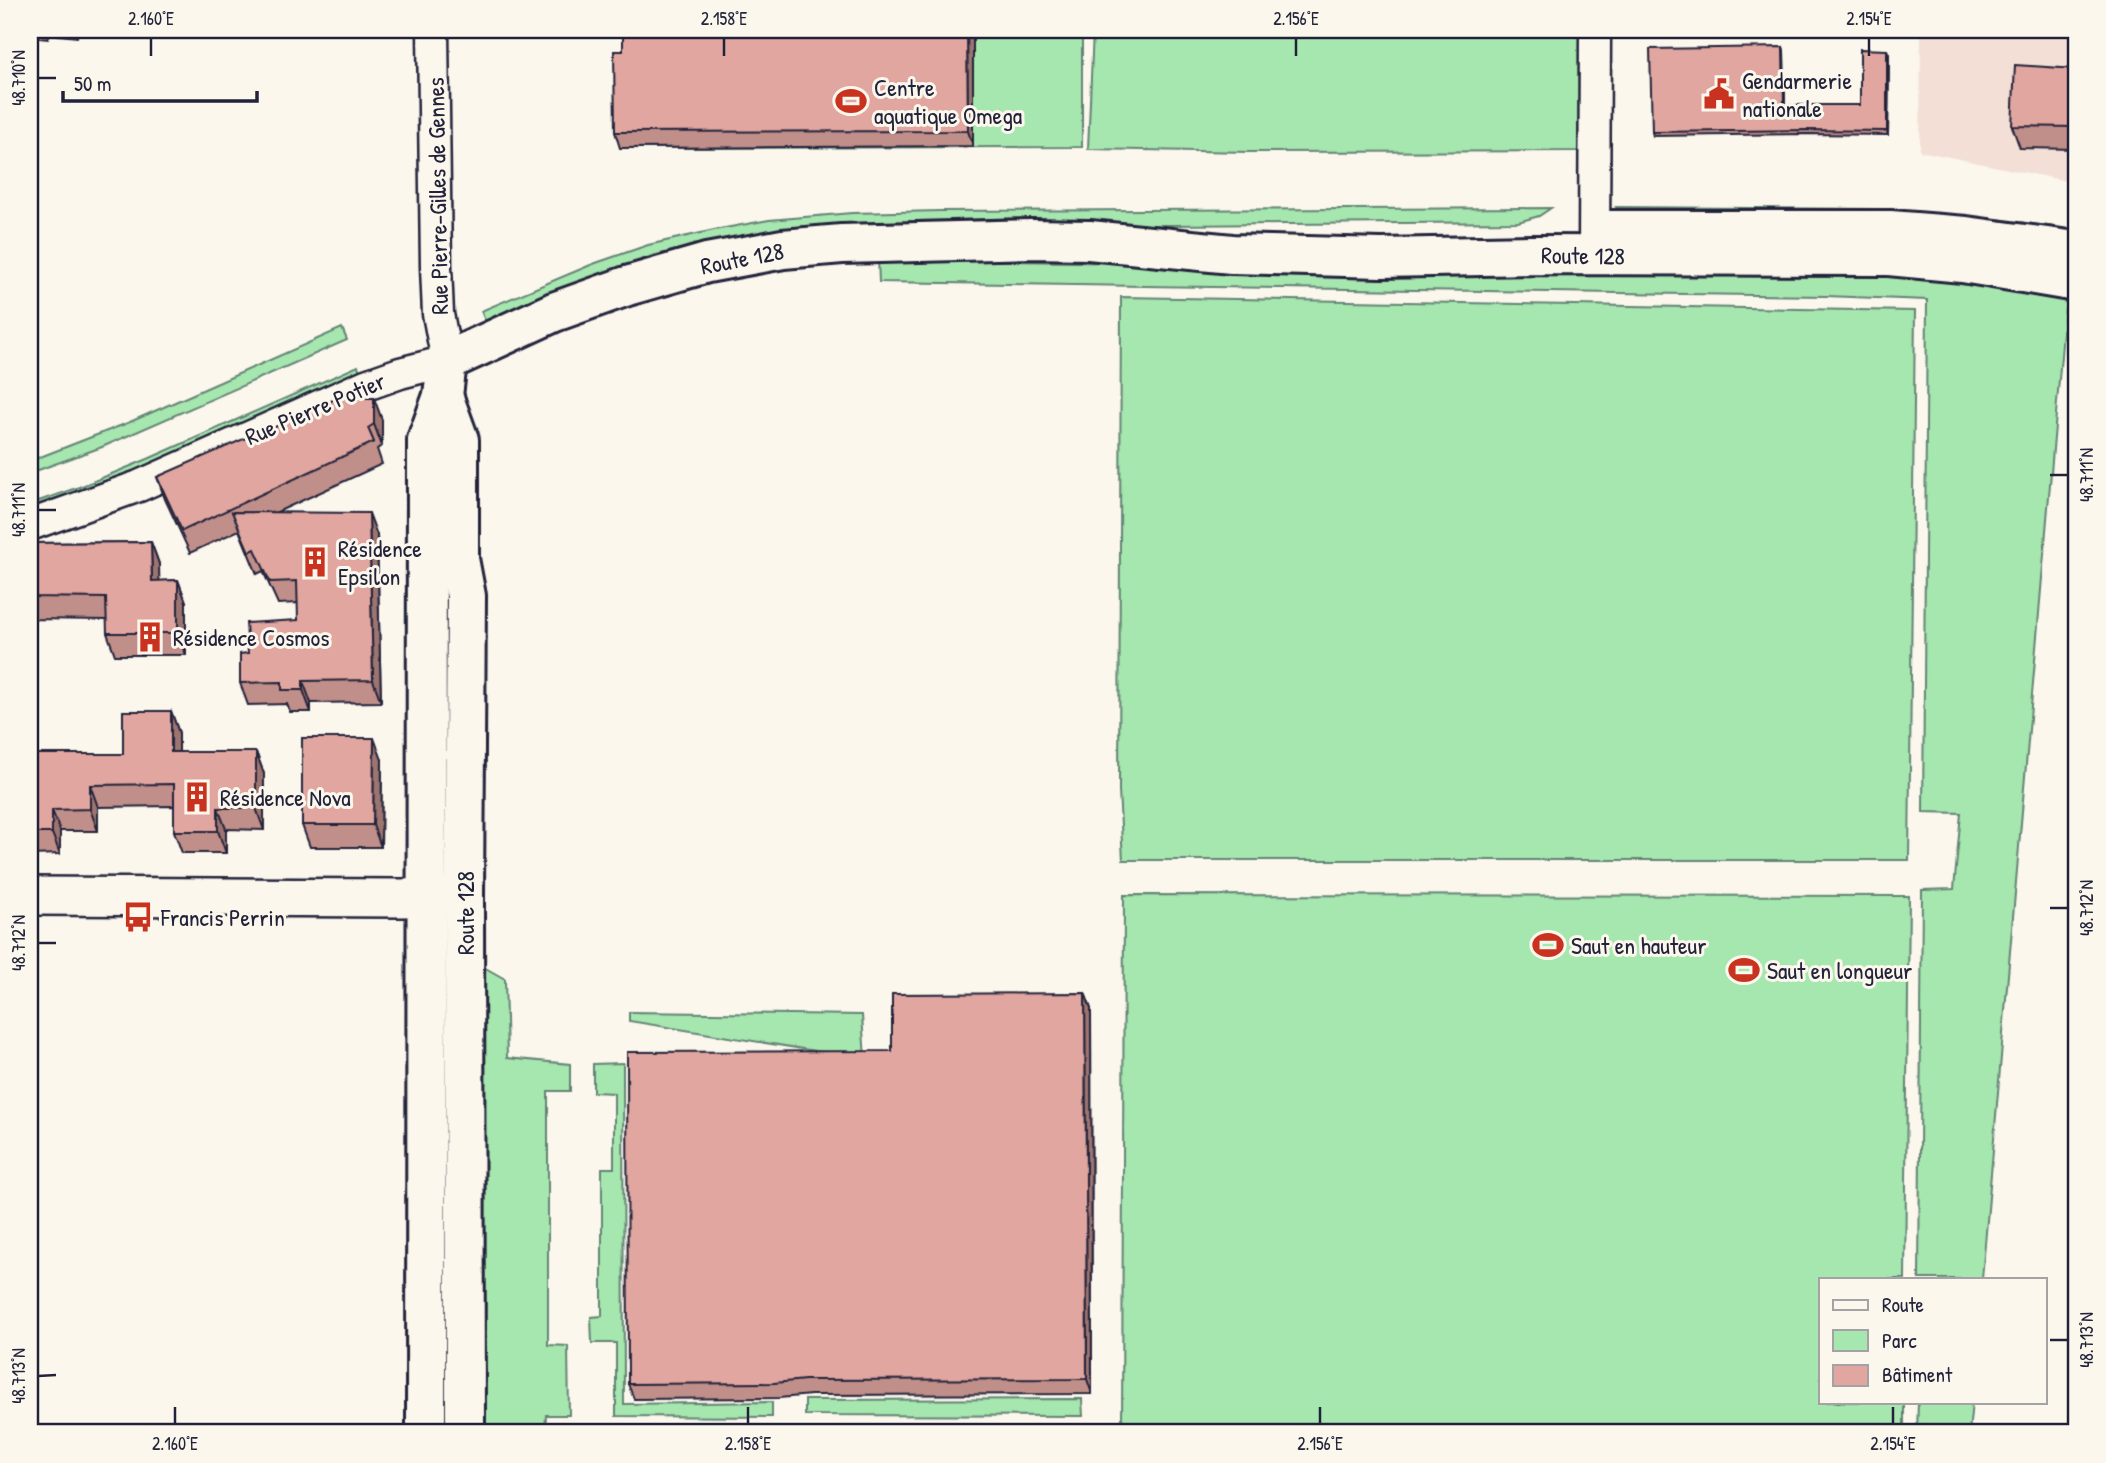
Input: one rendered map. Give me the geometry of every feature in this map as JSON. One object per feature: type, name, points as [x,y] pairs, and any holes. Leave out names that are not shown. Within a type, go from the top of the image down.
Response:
[{"type":"main road","name":"Route 128","points":[[426,1433],[427,440],[445,378],[554,312],[627,286],[707,263],[783,249],[842,244],[1089,240],[1231,254],[1381,258],[1594,243],[1890,230],[1966,236],[2076,251]]},
{"type":"main road","name":"Route 128","points":[[1594,243],[1889,256],[1963,263],[2076,282]]},
{"type":"main road","name":"Route 128","points":[[445,378],[459,440],[459,559],[466,596],[466,1433]]},
{"type":"street","name":"Rue Pierre-Gilles de Gennes","points":[[433,30],[436,267],[445,378]]},
{"type":"street","points":[[1594,243],[1595,30]]},
{"type":"street","name":"Rue Pierre Potier","points":[[30,525],[139,486],[366,385],[400,373],[445,378]]},
{"type":"street","points":[[30,896],[464,896]]},
{"type":"shaded area","points":[[1921,30],[2076,30],[2076,183],[1920,151]]},
{"type":"green space","name":"Centre aquatique Omega","points":[[628,30],[1082,30],[1082,147],[620,148],[620,66]]},
{"type":"green space","points":[[1093,30],[1580,30],[1579,151],[1250,152],[1088,149]]},
{"type":"green space","points":[[1616,207],[1880,209],[1879,222],[1622,215]]},
{"type":"green space","points":[[1551,208],[1539,216],[1518,222],[1060,226],[870,223],[780,231],[718,240],[652,256],[573,285],[486,323],[481,311],[593,264],[648,245],[769,220],[852,213],[940,211]]},
{"type":"green space","points":[[1997,219],[2076,230],[2076,243],[2001,227]]},
{"type":"green space","points":[[878,259],[1903,275],[2076,296],[2076,310],[2065,309],[1982,1278],[1919,1278],[1922,890],[1954,889],[1961,813],[1923,812],[1927,300],[1826,296],[879,282]]},
{"type":"green space","points":[[1121,297],[1915,311],[1909,860],[1123,860],[1119,791]]},
{"type":"green space","points":[[342,328],[347,340],[102,447],[30,473],[30,461],[130,422]]},
{"type":"green space","points":[[358,366],[362,376],[297,406],[30,515],[30,504],[148,459]]},
{"type":"green space","points":[[1124,895],[1909,896],[1905,1278],[1819,1278],[1819,1404],[1904,1404],[1904,1433],[1122,1433]]},
{"type":"green space","points":[[473,961],[505,979],[507,1058],[570,1064],[570,1091],[548,1091],[548,1345],[568,1346],[569,1415],[546,1415],[545,1433],[473,1433]]},
{"type":"green space","points":[[629,1012],[862,1015],[865,1059],[629,1021]]},
{"type":"green space","points":[[623,1063],[624,1404],[772,1402],[772,1417],[616,1416],[616,1343],[592,1343],[591,1317],[602,1316],[602,1168],[614,1168],[614,1093],[593,1092],[593,1064]]},
{"type":"green space","points":[[1082,1399],[1083,1416],[805,1415],[805,1400]]},
{"type":"green space","points":[[1918,1404],[1972,1404],[1969,1433],[1917,1433]]},
{"type":"green space","points":[[772,1429],[772,1433],[616,1433],[616,1431]]},
{"type":"green space","points":[[1071,1431],[1070,1433],[805,1433]]},
{"type":"building","name":"Centre aquatique Omega","points":[[623,30],[967,30],[968,131],[615,132],[614,51],[623,51]]},
{"type":"building","name":"Gendarmerie nationale","points":[[1783,47],[1784,105],[1860,105],[1860,49],[1887,50],[1887,131],[1652,132],[1650,49]]},
{"type":"building","points":[[2015,65],[2076,69],[2076,127],[2012,126]]},
{"type":"building","points":[[361,387],[367,398],[374,398],[374,424],[368,428],[374,442],[182,531],[157,477],[248,437],[249,439]]},
{"type":"building","points":[[232,512],[369,513],[373,680],[303,681],[303,690],[282,690],[282,682],[240,683],[240,654],[248,653],[246,623],[298,620],[297,581],[270,582],[255,549],[249,552]]},
{"type":"building","name":"Résidence Cosmos","points":[[151,542],[152,581],[178,580],[178,633],[107,633],[106,598],[30,597],[30,543]]},
{"type":"building","points":[[123,711],[171,711],[171,752],[256,752],[256,808],[218,808],[218,831],[174,831],[174,784],[90,785],[90,809],[52,810],[52,833],[30,833],[30,754],[123,754]]},
{"type":"building","name":"Résidence Nova","points":[[302,738],[374,738],[373,825],[302,825]]},
{"type":"building","points":[[1085,993],[1087,1379],[628,1384],[627,1052],[892,1051],[892,994]]},
{"type":"place","name":"Gendarmerie nationale","points":[[1719,94]]},
{"type":"place","name":"Centre aquatique Omega","points":[[851,101]]},
{"type":"place","name":"Résidence Epsilon","points":[[315,562]]},
{"type":"place","name":"Résidence Cosmos","points":[[150,637]]},
{"type":"place","name":"Résidence Nova","points":[[197,797]]},
{"type":"place","name":"Francis Perrin","points":[[138,917]]},
{"type":"place","name":"Saut en hauteur","points":[[1548,945]]},
{"type":"place","name":"Saut en longueur","points":[[1744,970]]}]
